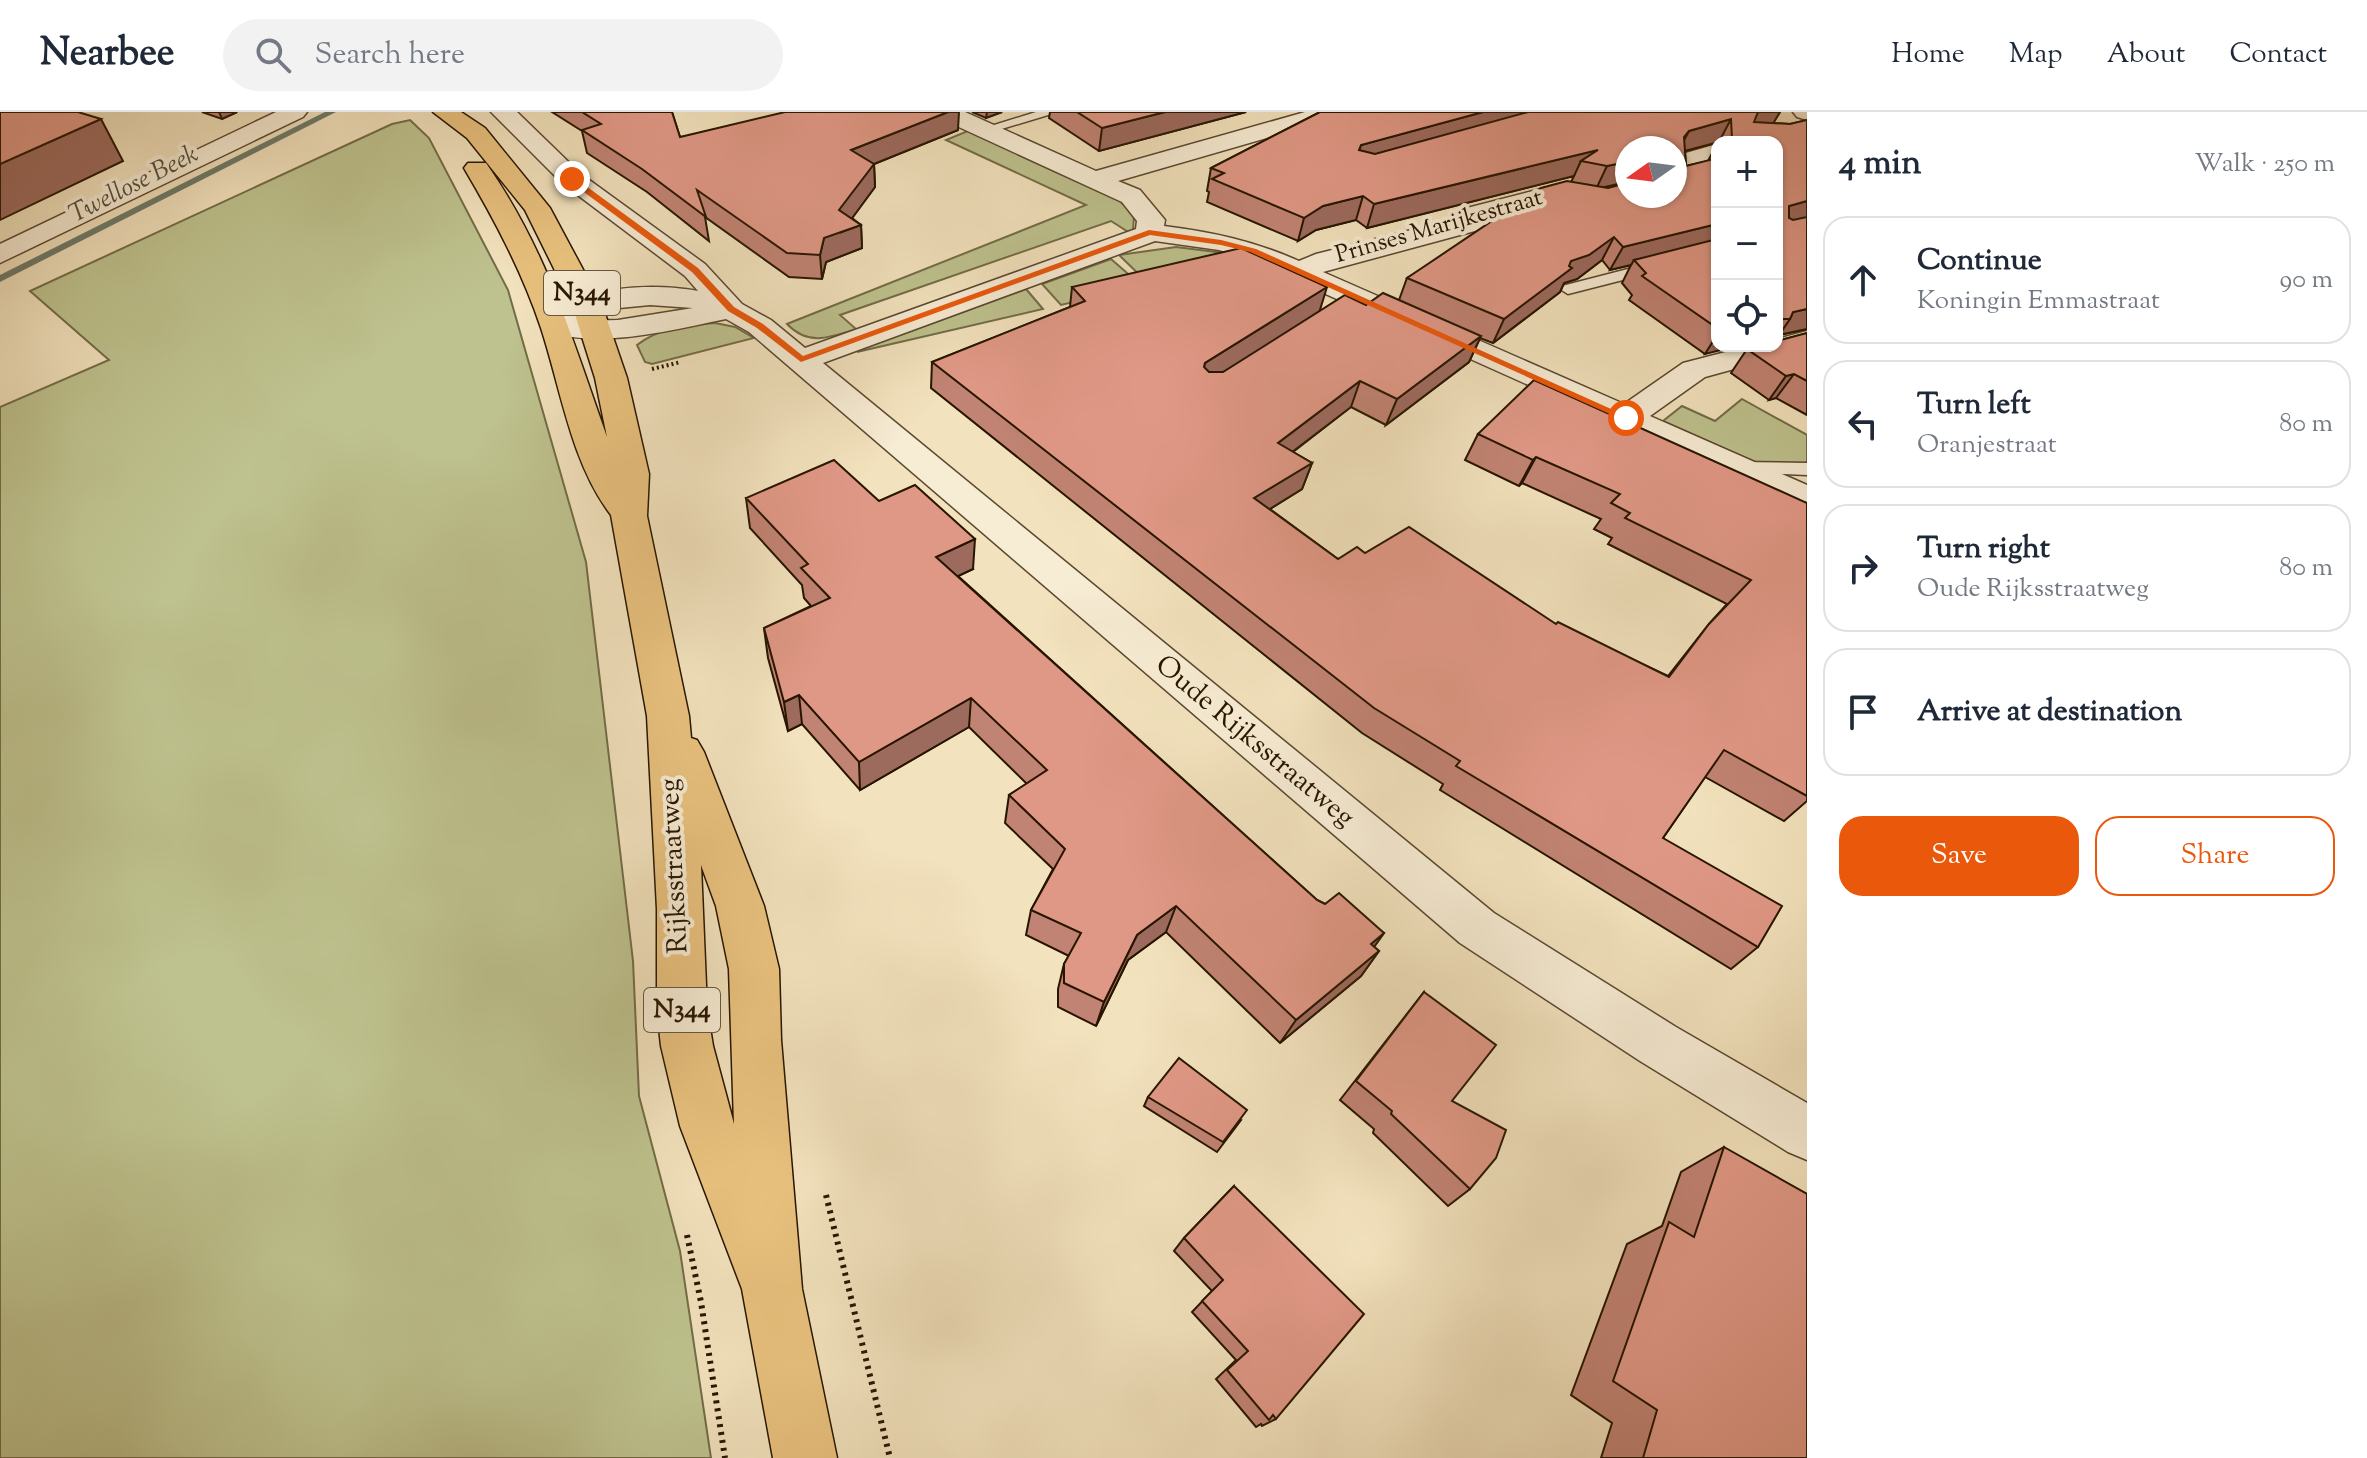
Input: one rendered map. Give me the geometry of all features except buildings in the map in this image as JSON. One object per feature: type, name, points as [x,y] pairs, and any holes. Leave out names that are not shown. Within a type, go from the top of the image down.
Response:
[{"type":"main road","name":"Rijksstraatweg","points":[[445,112],[476,133],[518,181],[558,245],[592,318],[632,474],[629,516],[668,716],[681,909],[681,996],[687,1046],[707,1126],[772,1289]]},
{"type":"main road","name":"Rijksstraatweg","points":[[445,112],[516,234],[556,326],[605,478],[629,516]]},
{"type":"main road","name":"Rijksstraatweg","points":[[668,716],[725,859],[743,916],[754,969],[755,1040],[772,1289],[805,1458]]},
{"type":"street","points":[[0,255],[295,112]]},
{"type":"street","name":"Oude Rijksstraatweg","points":[[503,112],[572,179],[695,270],[731,309],[760,326],[801,360],[1477,928],[1646,1036],[1805,1127]]},
{"type":"street","points":[[801,360],[1141,238],[1149,232],[1151,220],[1136,200],[945,112]]},
{"type":"street","points":[[1096,179],[1331,112]]},
{"type":"street","points":[[1687,176],[1690,175],[1688,160],[1711,154]]},
{"type":"street","name":"Prinses Marijkestraat","points":[[1300,271],[1326,260],[1476,222],[1477,214],[1556,193],[1596,200],[1615,195]]},
{"type":"street","points":[[1149,232],[1239,246],[1300,271],[1346,305],[1626,418],[1807,499]]},
{"type":"street","points":[[556,326],[569,330],[592,318],[731,309]]},
{"type":"street","points":[[1626,418],[1694,370],[1807,340]]},
{"type":"lane","points":[[985,130],[1051,112]]},
{"type":"lane","points":[[1568,289],[1711,253]]},
{"type":"lane","points":[[1738,468],[1807,469]]},
{"type":"path","points":[[842,1259],[890,1458]]},
{"type":"path","points":[[701,1302],[725,1458]]},
{"type":"green space","points":[[410,120],[429,138],[508,290],[586,562],[633,961],[639,1096],[680,1251],[711,1458],[0,1458],[0,407],[109,360],[30,291],[392,124]]},
{"type":"green space","points":[[970,130],[1113,195],[1134,214],[1133,231],[1130,233],[1111,221],[840,315],[856,329],[837,335],[811,338],[787,324],[1086,205],[946,140]]},
{"type":"green space","points":[[1176,247],[1240,255],[1149,284],[1119,255]]},
{"type":"green space","points":[[1111,259],[1142,286],[1061,305],[1042,284]]},
{"type":"green space","points":[[1026,289],[1043,309],[857,352],[869,346]]},
{"type":"green space","points":[[715,323],[735,327],[754,338],[652,364],[645,362],[637,345],[674,328]]},
{"type":"green space","points":[[1742,399],[1807,435],[1807,464],[1757,463],[1663,421],[1682,406],[1715,421]]},
{"type":"waterway","name":"Twellose Beek","points":[[0,279],[332,112]]},
{"type":"route","points":[[572,179],[695,270],[731,309],[760,326],[801,360],[1141,238],[1149,232],[1221,242],[1253,251],[1626,418]]}]
